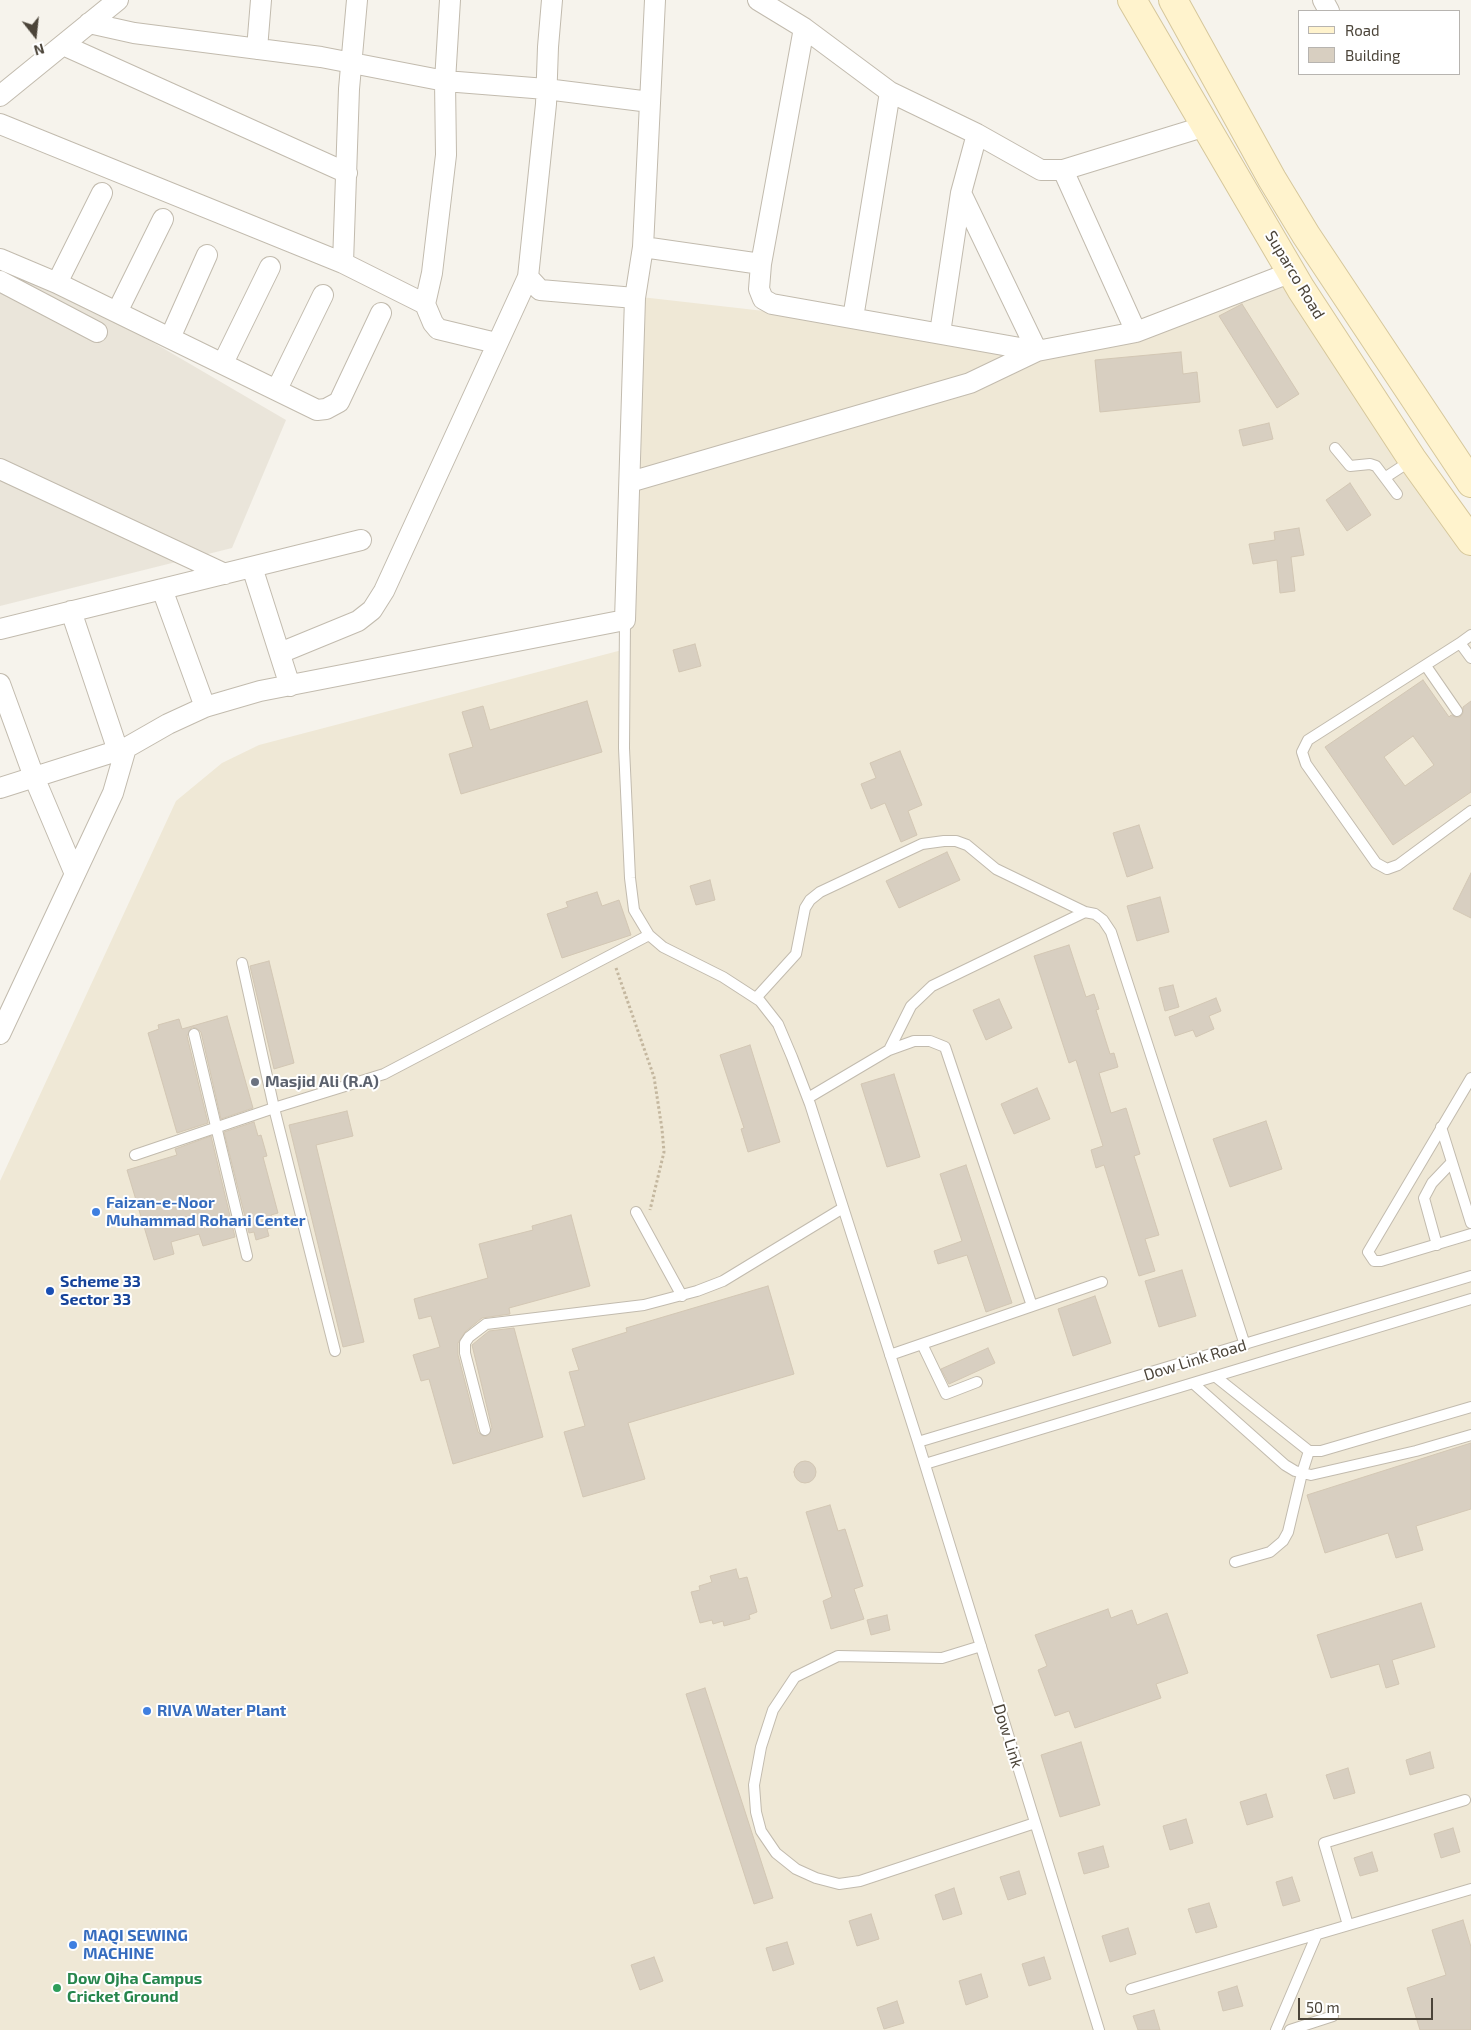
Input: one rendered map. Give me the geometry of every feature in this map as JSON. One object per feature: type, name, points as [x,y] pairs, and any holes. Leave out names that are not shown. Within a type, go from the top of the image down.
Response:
[{"type":"main road","name":"Suparco Road","points":[[1132,0],[1296,281],[1412,459],[1471,541]]},
{"type":"main road","name":"Suparco Road","points":[[1173,0],[1272,179],[1306,235],[1471,483]]},
{"type":"main road","points":[[1278,248],[1306,235]]},
{"type":"main road","points":[[1296,281],[1330,273]]},
{"type":"street","points":[[0,96],[118,0]]},
{"type":"street","points":[[257,49],[260,0]]},
{"type":"street","points":[[343,263],[351,63],[357,0]]},
{"type":"street","points":[[450,0],[445,82],[446,155],[432,273],[425,304],[438,329],[496,343]]},
{"type":"street","points":[[280,653],[358,621],[372,610],[384,591],[496,343],[528,277],[546,89],[552,0]]},
{"type":"street","points":[[0,788],[122,749],[168,724],[206,708],[260,691],[625,620],[635,298],[643,247],[655,0]]},
{"type":"street","points":[[758,0],[804,28],[890,92],[977,134],[1041,170],[1063,170],[1206,126]]},
{"type":"street","points":[[89,23],[134,33],[351,63],[445,82],[546,89],[650,102]]},
{"type":"street","points":[[804,28],[761,264],[759,289],[763,299],[772,304],[1037,351]]},
{"type":"street","points":[[63,45],[347,173]]},
{"type":"street","points":[[853,318],[890,92]]},
{"type":"street","points":[[0,124],[343,263],[425,304]]},
{"type":"street","points":[[940,333],[960,193],[977,134]]},
{"type":"street","points":[[1063,170],[1136,332]]},
{"type":"street","points":[[57,283],[102,193]]},
{"type":"street","points":[[960,193],[1037,351]]},
{"type":"street","points":[[117,312],[163,219]]},
{"type":"street","points":[[643,247],[761,264]]},
{"type":"street","points":[[170,338],[207,255]]},
{"type":"street","points":[[0,259],[57,283],[317,410],[326,409],[339,402],[381,313]]},
{"type":"street","points":[[223,363],[270,267]]},
{"type":"street","points":[[528,277],[540,290],[635,298]]},
{"type":"street","points":[[0,281],[98,332]]},
{"type":"street","points":[[630,482],[970,383],[1037,351],[1136,332],[1296,281]]},
{"type":"street","points":[[277,389],[323,295]]},
{"type":"street","points":[[0,470],[225,574]]},
{"type":"street","points":[[0,629],[361,540]]},
{"type":"street","points":[[252,567],[290,686]]},
{"type":"street","points":[[162,590],[206,708]]},
{"type":"street","points":[[0,1034],[113,793],[122,749],[72,611]]},
{"type":"street","points":[[0,684],[34,777],[75,874]]},
{"type":"lane","points":[[1335,448],[1350,466],[1370,464],[1376,466],[1397,494]]},
{"type":"lane","points":[[1386,477],[1412,459]]},
{"type":"lane","points":[[135,1156],[274,1108],[384,1074],[649,936],[634,910],[630,878],[624,748],[625,620]]},
{"type":"lane","points":[[1471,635],[1426,666],[1308,740],[1302,752],[1306,764],[1376,863],[1387,869],[1398,865],[1471,811]]},
{"type":"lane","points":[[1460,642],[1471,658]]},
{"type":"lane","points":[[1426,666],[1457,711]]},
{"type":"lane","points":[[756,998],[796,954],[805,908],[810,900],[820,892],[922,844],[944,840],[956,841],[967,845],[996,869],[1085,912],[1095,914],[1103,920],[1111,932],[1245,1345]]},
{"type":"lane","points":[[889,1050],[912,1006],[932,986],[1085,912]]},
{"type":"lane","name":"Dow Link","points":[[649,936],[663,947],[723,977],[756,998],[778,1024],[808,1098],[918,1442],[1099,2030]]},
{"type":"lane","points":[[242,963],[274,1108],[335,1351]]},
{"type":"lane","points":[[194,1034],[247,1256]]},
{"type":"lane","points":[[808,1098],[889,1050],[930,1040],[946,1047],[1032,1306]]},
{"type":"lane","points":[[1471,1078],[1368,1252],[1374,1261],[1381,1261],[1471,1234]]},
{"type":"lane","points":[[1441,1127],[1471,1223]]},
{"type":"lane","points":[[1437,1245],[1424,1198],[1432,1183],[1452,1162]]},
{"type":"lane","points":[[485,1430],[465,1353],[465,1343],[476,1331],[486,1324],[644,1305],[682,1296],[723,1281],[843,1208]]},
{"type":"lane","points":[[636,1212],[682,1296]]},
{"type":"lane","name":"Dow Link Road","points":[[918,1442],[1471,1276]]},
{"type":"lane","points":[[890,1355],[1102,1282]]},
{"type":"lane","name":"Dow Link Road","points":[[925,1464],[1471,1299]]},
{"type":"lane","points":[[922,1344],[946,1394],[977,1382]]},
{"type":"lane","name":"Dow Link Road","points":[[1216,1377],[1309,1452]]},
{"type":"lane","points":[[1194,1384],[1285,1465],[1302,1472],[1321,1474],[1416,1451],[1471,1435]]},
{"type":"lane","points":[[1235,1562],[1270,1552],[1283,1541],[1288,1532],[1302,1472],[1309,1452],[1321,1451],[1471,1407]]},
{"type":"lane","points":[[981,1646],[942,1658],[838,1656],[795,1677],[773,1710],[761,1747],[754,1785],[756,1812],[761,1831],[776,1853],[796,1869],[816,1878],[839,1884],[860,1880],[1035,1823]]},
{"type":"lane","points":[[1348,1925],[1324,1843],[1465,1800]]},
{"type":"lane","points":[[1131,1988],[1471,1889]]},
{"type":"lane","points":[[1276,2030],[1317,1934]]},
{"type":"lane","points":[[1290,2030],[1333,2016]]},
{"type":"path","points":[[612,954],[654,1077],[662,1129],[664,1152],[645,1228]]},
{"type":"shaded area","points":[[0,253],[286,420],[232,548],[0,606]]},
{"type":"shaded area","points":[[1293,278],[1471,545],[1471,2030],[0,2030],[0,1181],[176,801],[222,763],[259,745],[622,650],[641,297],[940,331],[1033,347],[1136,333]]},
{"type":"building","points":[[1242,304],[1299,394],[1277,408],[1219,316]]},
{"type":"building","points":[[1181,352],[1183,374],[1197,372],[1200,402],[1100,412],[1095,360]]},
{"type":"building","points":[[1269,423],[1273,439],[1243,446],[1239,430]]},
{"type":"building","points":[[1350,483],[1371,515],[1347,531],[1326,500]]},
{"type":"building","points":[[1299,528],[1304,555],[1291,557],[1295,591],[1280,593],[1277,560],[1253,564],[1249,544],[1275,540],[1274,532]]},
{"type":"building","points":[[695,644],[701,666],[679,672],[673,650]]},
{"type":"building","points":[[1423,680],[1449,717],[1451,715],[1460,717],[1463,713],[1463,707],[1471,701],[1471,792],[1393,845],[1325,747]],"holes":[[[1413,736],[1434,765],[1405,786],[1384,757]]]},
{"type":"building","points":[[587,701],[602,752],[461,794],[449,754],[473,747],[462,712],[483,706],[490,730]]},
{"type":"building","points":[[900,751],[922,805],[908,811],[917,835],[901,842],[885,803],[871,809],[861,784],[876,778],[870,763]]},
{"type":"building","points":[[1139,825],[1153,868],[1127,877],[1113,833]]},
{"type":"building","points":[[947,852],[960,880],[899,908],[886,881]]},
{"type":"building","points":[[1471,873],[1471,918],[1453,909]]},
{"type":"building","points":[[710,880],[715,900],[696,905],[690,886]]},
{"type":"building","points":[[597,892],[602,906],[619,900],[631,935],[562,958],[547,914],[568,907],[566,902]]},
{"type":"building","points":[[1160,897],[1169,932],[1137,941],[1127,906]]},
{"type":"building","points":[[1069,945],[1086,997],[1094,994],[1099,1009],[1096,1010],[1110,1054],[1114,1053],[1118,1067],[1099,1073],[1111,1113],[1126,1108],[1140,1154],[1134,1156],[1159,1235],[1145,1239],[1155,1271],[1139,1276],[1104,1165],[1096,1168],[1091,1150],[1103,1146],[1076,1060],[1069,1063],[1034,956]]},
{"type":"building","points":[[269,961],[294,1063],[274,1069],[250,966]]},
{"type":"building","points":[[1173,985],[1179,1007],[1165,1011],[1159,988]]},
{"type":"building","points":[[1216,998],[1221,1011],[1209,1016],[1214,1029],[1196,1037],[1193,1030],[1175,1036],[1169,1017]]},
{"type":"building","points":[[999,999],[1012,1028],[986,1040],[973,1010]]},
{"type":"building","points":[[227,1016],[253,1108],[221,1119],[201,1032],[192,1027],[187,1036],[208,1123],[177,1133],[148,1033],[159,1029],[158,1025],[179,1019],[182,1029]]},
{"type":"building","points":[[750,1045],[780,1142],[748,1152],[741,1129],[744,1128],[720,1055]]},
{"type":"building","points":[[894,1074],[920,1157],[887,1167],[861,1084]]},
{"type":"building","points":[[1037,1088],[1050,1119],[1014,1134],[1001,1104]]},
{"type":"building","points":[[347,1111],[353,1136],[316,1145],[364,1342],[343,1347],[289,1125]]},
{"type":"building","points":[[1266,1121],[1282,1169],[1230,1187],[1213,1139]]},
{"type":"building","points":[[254,1122],[258,1136],[261,1135],[267,1156],[263,1157],[278,1213],[271,1215],[275,1227],[267,1229],[269,1236],[256,1240],[254,1232],[249,1233],[224,1132]]},
{"type":"building","points":[[211,1136],[235,1237],[203,1246],[199,1234],[171,1242],[174,1254],[154,1260],[127,1170],[177,1155],[175,1149]]},
{"type":"building","points":[[966,1165],[1012,1303],[986,1312],[967,1255],[938,1264],[934,1251],[962,1241],[940,1174]]},
{"type":"building","points":[[571,1215],[590,1286],[509,1308],[510,1314],[482,1318],[465,1332],[458,1343],[458,1355],[478,1432],[483,1436],[487,1436],[492,1428],[472,1345],[489,1331],[514,1328],[543,1437],[453,1464],[429,1379],[421,1381],[413,1355],[440,1347],[431,1316],[419,1319],[414,1299],[488,1278],[479,1244],[533,1230],[532,1226]]},
{"type":"building","points":[[1182,1270],[1196,1316],[1159,1327],[1145,1281]]},
{"type":"building","points":[[768,1286],[794,1374],[628,1423],[645,1479],[583,1497],[564,1432],[585,1426],[569,1372],[579,1370],[572,1349],[627,1332],[626,1328]]},
{"type":"building","points":[[1095,1296],[1111,1343],[1073,1356],[1058,1309]]},
{"type":"building","points":[[988,1348],[995,1363],[949,1384],[941,1369]]},
{"type":"building","points":[[1471,1443],[1471,1509],[1416,1526],[1423,1550],[1396,1558],[1388,1533],[1325,1553],[1307,1495]]},
{"type":"building","points":[[805,1461],[813,1464],[816,1472],[813,1480],[805,1483],[797,1480],[794,1472],[797,1464]]},
{"type":"building","points":[[830,1505],[838,1531],[845,1529],[863,1586],[854,1589],[864,1619],[831,1629],[823,1601],[832,1597],[806,1512]]},
{"type":"building","points":[[736,1569],[739,1579],[747,1577],[757,1612],[749,1615],[750,1619],[724,1626],[723,1621],[713,1624],[712,1620],[700,1623],[691,1592],[700,1590],[699,1586],[712,1582],[710,1576]]},
{"type":"building","points":[[1421,1603],[1435,1647],[1392,1660],[1399,1684],[1386,1688],[1379,1664],[1331,1678],[1317,1635]]},
{"type":"building","points":[[1108,1609],[1111,1618],[1132,1610],[1137,1625],[1167,1613],[1188,1673],[1156,1684],[1161,1698],[1075,1728],[1069,1711],[1055,1716],[1038,1670],[1047,1666],[1035,1635]]},
{"type":"building","points":[[887,1615],[890,1630],[871,1635],[867,1620]]},
{"type":"building","points":[[705,1688],[773,1898],[754,1904],[686,1694]]},
{"type":"building","points":[[1081,1742],[1100,1805],[1060,1817],[1041,1755]]},
{"type":"building","points":[[1430,1752],[1434,1768],[1410,1775],[1406,1760]]},
{"type":"building","points":[[1348,1768],[1355,1793],[1334,1799],[1326,1775]]},
{"type":"building","points":[[1266,1794],[1273,1817],[1247,1825],[1240,1802]]},
{"type":"building","points":[[1186,1819],[1193,1843],[1170,1850],[1163,1826]]},
{"type":"building","points":[[1453,1828],[1460,1852],[1441,1858],[1434,1834]]},
{"type":"building","points":[[1103,1846],[1109,1867],[1084,1874],[1078,1853]]},
{"type":"building","points":[[1372,1852],[1378,1871],[1360,1876],[1354,1858]]},
{"type":"building","points":[[1019,1871],[1026,1894],[1008,1900],[1000,1877]]},
{"type":"building","points":[[1292,1877],[1300,1901],[1283,1906],[1276,1882]]},
{"type":"building","points":[[954,1888],[962,1914],[943,1920],[935,1895]]},
{"type":"building","points":[[1209,1903],[1217,1927],[1196,1933],[1188,1909]]},
{"type":"building","points":[[871,1914],[879,1939],[857,1946],[849,1921]]},
{"type":"building","points":[[1463,1920],[1471,1947],[1471,2030],[1420,2030],[1407,1988],[1446,1975],[1432,1930]]},
{"type":"building","points":[[1128,1928],[1136,1954],[1110,1962],[1102,1936]]},
{"type":"building","points":[[787,1942],[794,1964],[773,1971],[766,1948]]},
{"type":"building","points":[[654,1957],[663,1981],[640,1990],[631,1965]]},
{"type":"building","points":[[1044,1957],[1051,1979],[1029,1986],[1022,1964]]},
{"type":"building","points":[[981,1974],[988,1997],[966,2005],[959,1981]]},
{"type":"building","points":[[1237,1986],[1243,2006],[1223,2011],[1218,1992]]},
{"type":"building","points":[[897,2001],[904,2023],[884,2029],[877,2008]]},
{"type":"building","points":[[1154,2010],[1160,2030],[1138,2030],[1133,2016]]},
{"type":"place","name":"Masjid Ali (R.A)","points":[[255,1082]]},
{"type":"place","name":"Faizan-e-Noor Muhammad Rohani Center","points":[[96,1212]]},
{"type":"place","name":"Scheme 33 Sector 33","points":[[50,1291]]},
{"type":"place","name":"RIVA Water Plant","points":[[147,1711]]},
{"type":"place","name":"MAQI SEWING MACHINE","points":[[73,1945]]},
{"type":"place","name":"Dow Ojha Campus Cricket Ground","points":[[57,1988]]}]
